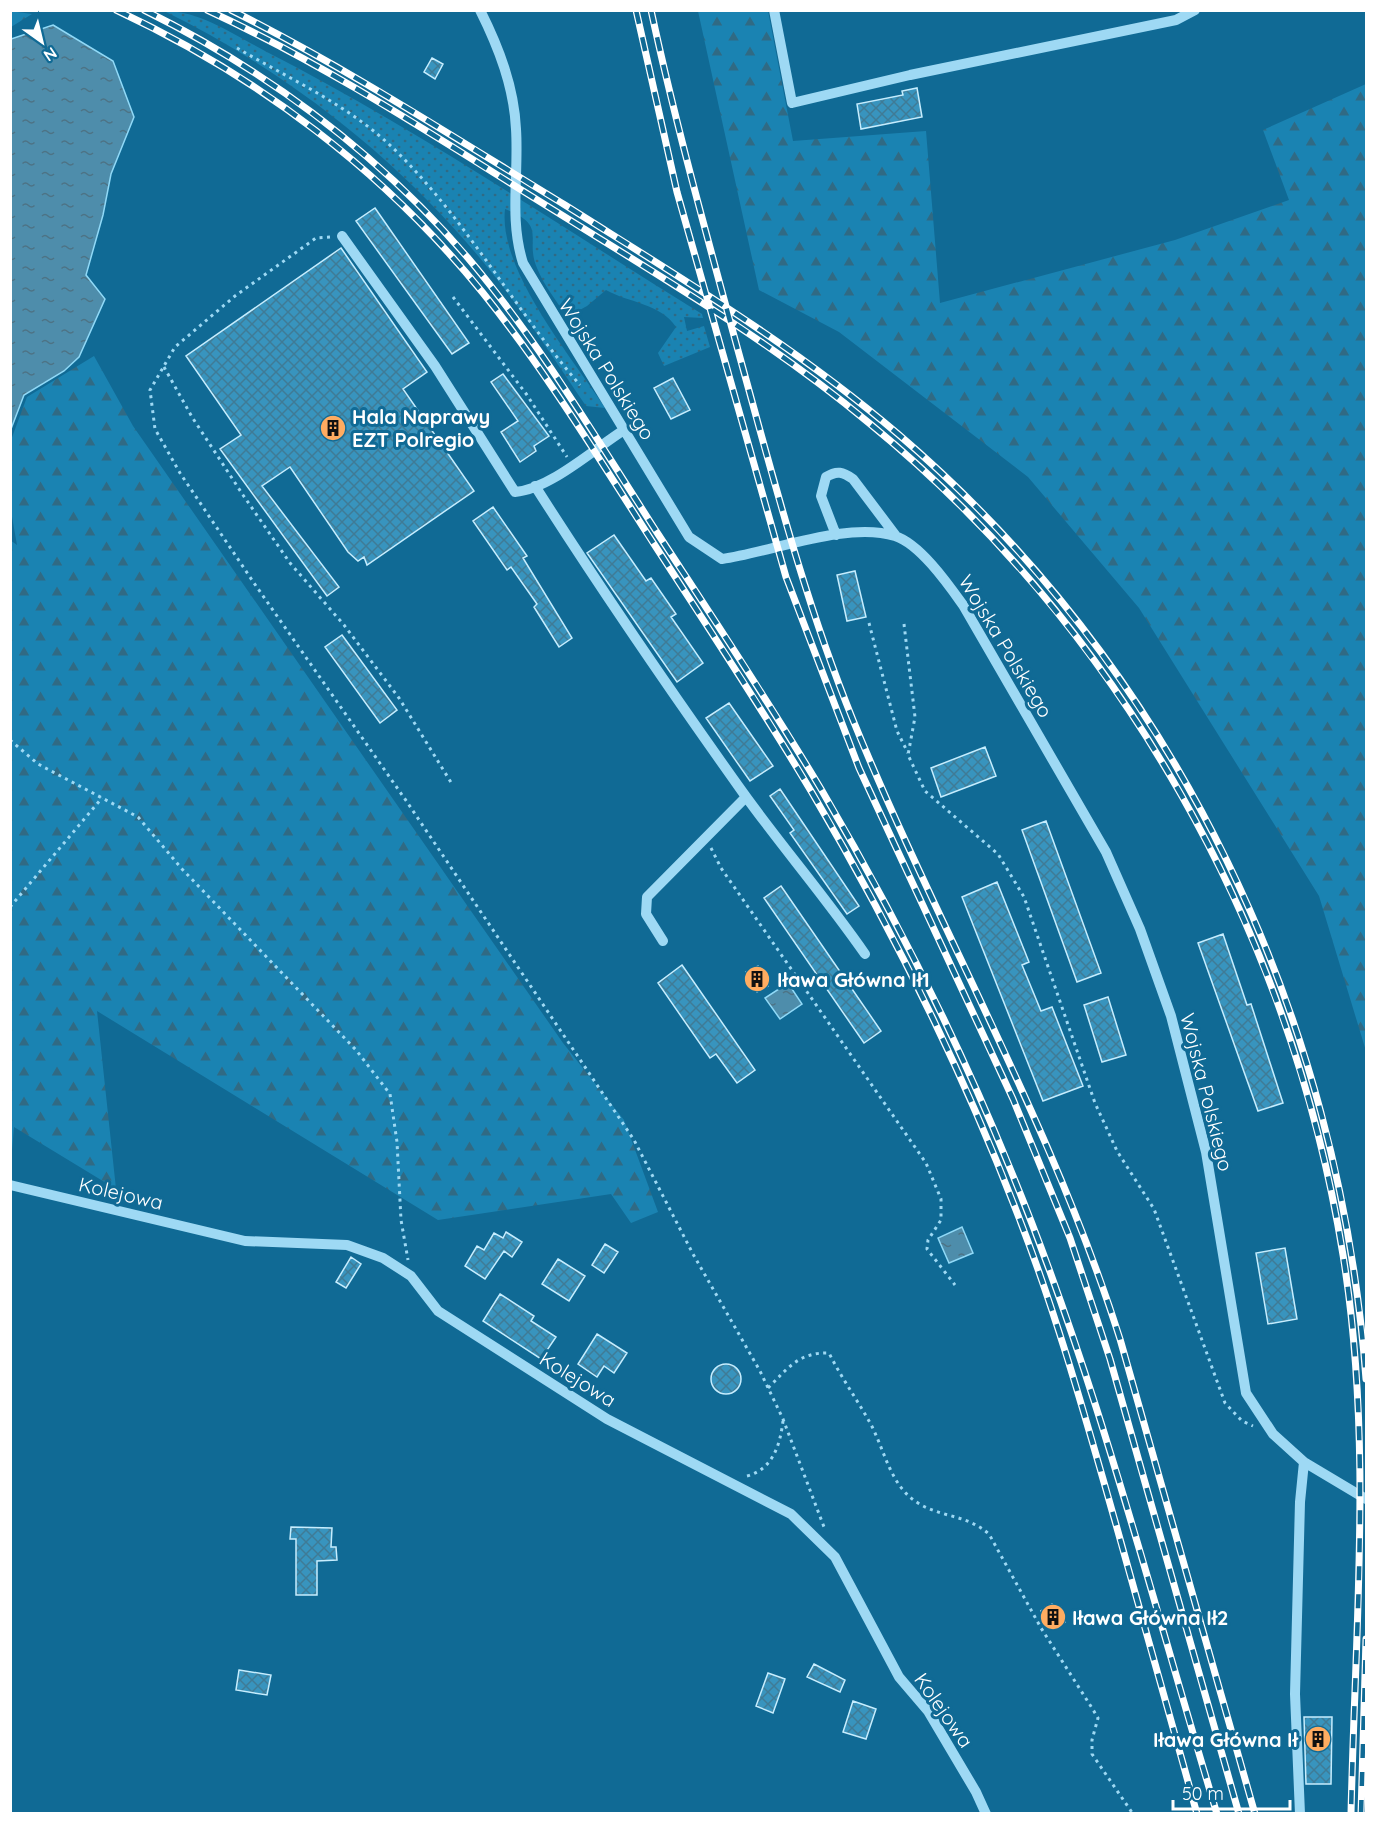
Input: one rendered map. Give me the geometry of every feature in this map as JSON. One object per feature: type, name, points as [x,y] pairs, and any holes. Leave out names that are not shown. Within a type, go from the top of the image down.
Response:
[{"type":"street","name":"Wojska Polskiego","points":[[480,10],[500,52],[511,90],[516,128],[516,235],[530,277],[690,537],[722,559],[850,532],[896,536],[939,571],[963,605],[1106,852],[1140,928],[1171,1016],[1206,1152],[1246,1393],[1273,1434],[1304,1462],[1366,1499]]},
{"type":"street","points":[[774,10],[792,103],[909,75],[1176,20],[1195,10]]},
{"type":"street","points":[[342,236],[435,366],[515,492],[534,486],[572,466],[624,430]]},
{"type":"street","points":[[836,535],[821,496],[826,477],[834,472],[844,472],[853,479],[896,536]]},
{"type":"street","points":[[534,486],[635,639],[746,797],[829,901],[865,954]]},
{"type":"street","points":[[663,941],[646,914],[647,897],[746,797]]},
{"type":"street","name":"Kolejowa","points":[[10,1185],[245,1241],[347,1245],[383,1258],[411,1276],[438,1311],[607,1419],[791,1514],[835,1557],[899,1677],[928,1711],[976,1792],[986,1814]]},
{"type":"street","points":[[1300,1814],[1294,1694],[1300,1502],[1304,1462]]},
{"type":"path","points":[[237,48],[355,117],[394,149],[484,255],[584,389]]},
{"type":"path","points":[[342,236],[316,237],[244,290],[175,346],[150,390],[155,429],[180,473],[407,802],[634,1140],[693,1254],[768,1388],[783,1419],[827,1536]]},
{"type":"path","points":[[453,297],[527,395],[572,466]]},
{"type":"path","points":[[164,366],[192,417],[243,495],[290,563],[344,625],[399,698],[452,784]]},
{"type":"path","points":[[869,623],[897,731],[925,791],[998,854],[1024,897],[1095,1103],[1117,1151],[1154,1209],[1225,1403],[1242,1421],[1273,1434]]},
{"type":"path","points":[[904,624],[915,717],[908,755]]},
{"type":"path","points":[[10,740],[38,764],[138,817],[182,869],[356,1050],[390,1094],[397,1142],[401,1220],[411,1276]]},
{"type":"path","points":[[10,907],[102,798]]},
{"type":"path","points":[[706,837],[721,868],[926,1163],[941,1199],[941,1220],[928,1240],[927,1249],[955,1285]]},
{"type":"path","points":[[768,1388],[790,1366],[811,1353],[829,1353],[870,1423],[891,1473],[904,1493],[919,1504],[937,1512],[978,1524],[989,1534],[1041,1628],[1098,1718],[1092,1740],[1092,1754],[1133,1814]]},
{"type":"path","points":[[726,1482],[756,1474],[769,1462],[780,1444],[783,1419]]},
{"type":"green space","points":[[10,11],[32,14],[11,27]]},
{"type":"green space","points":[[164,11],[203,19],[229,31],[377,112],[486,178],[702,314],[703,318],[684,317],[687,331],[704,326],[710,347],[664,366],[658,353],[676,327],[662,313],[653,308],[606,290],[587,306],[567,317],[537,268],[531,227],[527,221],[505,209],[506,233],[513,259],[525,285],[557,339],[605,408],[586,406],[500,283],[466,241],[389,163],[304,95],[259,64]]},
{"type":"green space","points":[[698,11],[768,11],[793,141],[926,131],[940,303],[1175,240],[1289,200],[1263,130],[1366,84],[1366,1051],[1319,896],[1139,608],[1028,477],[839,332],[759,290]]},
{"type":"green space","points":[[94,356],[133,426],[563,1043],[624,1120],[658,1212],[631,1223],[611,1194],[438,1220],[97,1011],[116,1189],[14,1127],[11,1161],[10,540],[17,545],[11,511],[11,440],[27,397]]},
{"type":"water","points":[[53,25],[113,61],[134,117],[111,174],[103,215],[86,275],[105,299],[79,357],[64,371],[24,395],[11,429],[11,39]]},
{"type":"water","points":[[788,983],[802,1004],[780,1019],[765,998]]},
{"type":"water","points":[[962,1227],[973,1253],[949,1263],[938,1238]]},
{"type":"building","points":[[432,58],[443,64],[435,79],[424,72]]},
{"type":"building","points":[[917,88],[922,117],[861,129],[857,104],[903,95],[902,91]]},
{"type":"building","points":[[375,208],[469,343],[452,354],[356,221]]},
{"type":"building","name":"Hala Naprawy EZT Polregio","points":[[341,248],[427,372],[403,389],[474,491],[367,565],[364,557],[358,561],[348,552],[290,467],[262,486],[339,587],[327,596],[220,449],[241,435],[186,356]]},
{"type":"building","points":[[503,374],[549,436],[534,446],[536,451],[520,462],[501,432],[518,421],[491,382]]},
{"type":"building","points":[[673,378],[690,410],[671,419],[654,388]]},
{"type":"building","points":[[493,507],[527,556],[523,558],[572,638],[559,647],[534,607],[537,604],[511,567],[507,570],[473,521]]},
{"type":"building","points":[[614,535],[646,581],[651,578],[676,614],[671,617],[703,663],[677,682],[587,553]]},
{"type":"building","points":[[855,571],[866,617],[847,621],[837,575]]},
{"type":"building","points":[[342,635],[397,710],[380,723],[325,647]]},
{"type":"building","points":[[729,703],[773,766],[750,781],[706,718]]},
{"type":"building","points":[[985,747],[996,776],[941,797],[931,768]]},
{"type":"building","points":[[780,789],[859,906],[847,914],[790,833],[794,830],[770,796]]},
{"type":"building","points":[[1046,821],[1101,973],[1077,982],[1022,830]]},
{"type":"building","points":[[997,882],[1029,962],[1022,965],[1041,1011],[1052,1007],[1083,1086],[1043,1101],[962,897]]},
{"type":"building","points":[[781,886],[881,1031],[864,1043],[764,898]]},
{"type":"building","points":[[1223,934],[1247,1005],[1251,1004],[1283,1103],[1258,1111],[1198,943]]},
{"type":"building","points":[[682,965],[755,1070],[737,1083],[716,1054],[710,1058],[658,983]]},
{"type":"building","name":"Iława Główna Ił1","points":[[758,966],[768,986],[757,992],[746,972]]},
{"type":"building","points":[[1108,997],[1126,1055],[1102,1062],[1084,1005]]},
{"type":"building","points":[[506,1232],[522,1242],[512,1257],[504,1251],[485,1279],[465,1266],[477,1246],[484,1250],[494,1233],[503,1238]]},
{"type":"building","points":[[605,1244],[618,1252],[604,1273],[592,1265]]},
{"type":"building","points":[[1285,1248],[1297,1319],[1268,1324],[1256,1253]]},
{"type":"building","points":[[351,1257],[361,1264],[346,1288],[336,1282]]},
{"type":"building","points":[[558,1259],[585,1276],[569,1301],[542,1284]]},
{"type":"building","points":[[500,1294],[534,1316],[531,1321],[556,1337],[541,1359],[483,1321]]},
{"type":"building","points":[[597,1334],[627,1353],[614,1373],[604,1366],[597,1377],[578,1364]]},
{"type":"building","points":[[726,1364],[737,1368],[741,1379],[737,1390],[726,1394],[715,1390],[711,1379],[715,1368]]},
{"type":"building","points":[[291,1527],[332,1528],[331,1547],[336,1547],[337,1560],[317,1561],[317,1595],[296,1595],[296,1539],[290,1539]]},
{"type":"building","name":"Iława Główna Ił2","points":[[1052,1604],[1065,1622],[1054,1629],[1041,1611]]},
{"type":"building","points":[[814,1664],[845,1680],[840,1692],[807,1677]]},
{"type":"building","points":[[239,1670],[271,1675],[267,1695],[236,1690]]},
{"type":"building","points":[[768,1673],[785,1679],[773,1713],[756,1706]]},
{"type":"building","points":[[853,1701],[876,1709],[866,1739],[843,1732]]},
{"type":"building","name":"Iława Główna Ił","points":[[1304,1717],[1332,1717],[1331,1784],[1306,1784]]},
{"type":"railway","points":[[116,10],[219,65],[316,130],[361,167],[445,249],[483,293],[550,384],[734,667],[811,791],[896,944],[922,996],[971,1102],[1031,1248],[1081,1403],[1197,1814]]},
{"type":"railway","points":[[144,10],[234,60],[319,118],[397,184],[468,258],[520,324],[568,393],[821,789],[898,927],[945,1021],[989,1117],[1040,1245],[1096,1406],[1217,1814]]},
{"type":"railway","points":[[207,10],[298,56],[430,133],[718,313],[833,394],[869,423],[960,505],[1043,595],[1117,692],[1182,796],[1237,905],[1283,1018],[1318,1135],[1343,1255],[1352,1324],[1357,1394],[1360,1534],[1351,1814]]},
{"type":"railway","points":[[231,10],[317,56],[442,129],[736,313],[819,371],[898,434],[997,528],[1085,631],[1162,742],[1226,860],[1280,983],[1321,1112],[1350,1244],[1366,1379]]},
{"type":"railway","points":[[636,10],[677,192],[786,577],[859,768],[1013,1099],[1070,1238],[1110,1359],[1239,1814]]},
{"type":"railway","points":[[651,10],[682,140],[777,493],[820,630],[853,720],[886,798],[1028,1104],[1062,1181],[1092,1259],[1120,1339],[1255,1814]]},
{"type":"railway","points":[[1361,1814],[1366,1639]]},
{"type":"place","name":"Hala Naprawy EZT Polregio","points":[[333,428]]},
{"type":"place","name":"Iława Główna Ił1","points":[[757,979]]},
{"type":"place","name":"Iława Główna Ił2","points":[[1053,1617]]},
{"type":"place","name":"Iława Główna Ił","points":[[1318,1739]]}]
